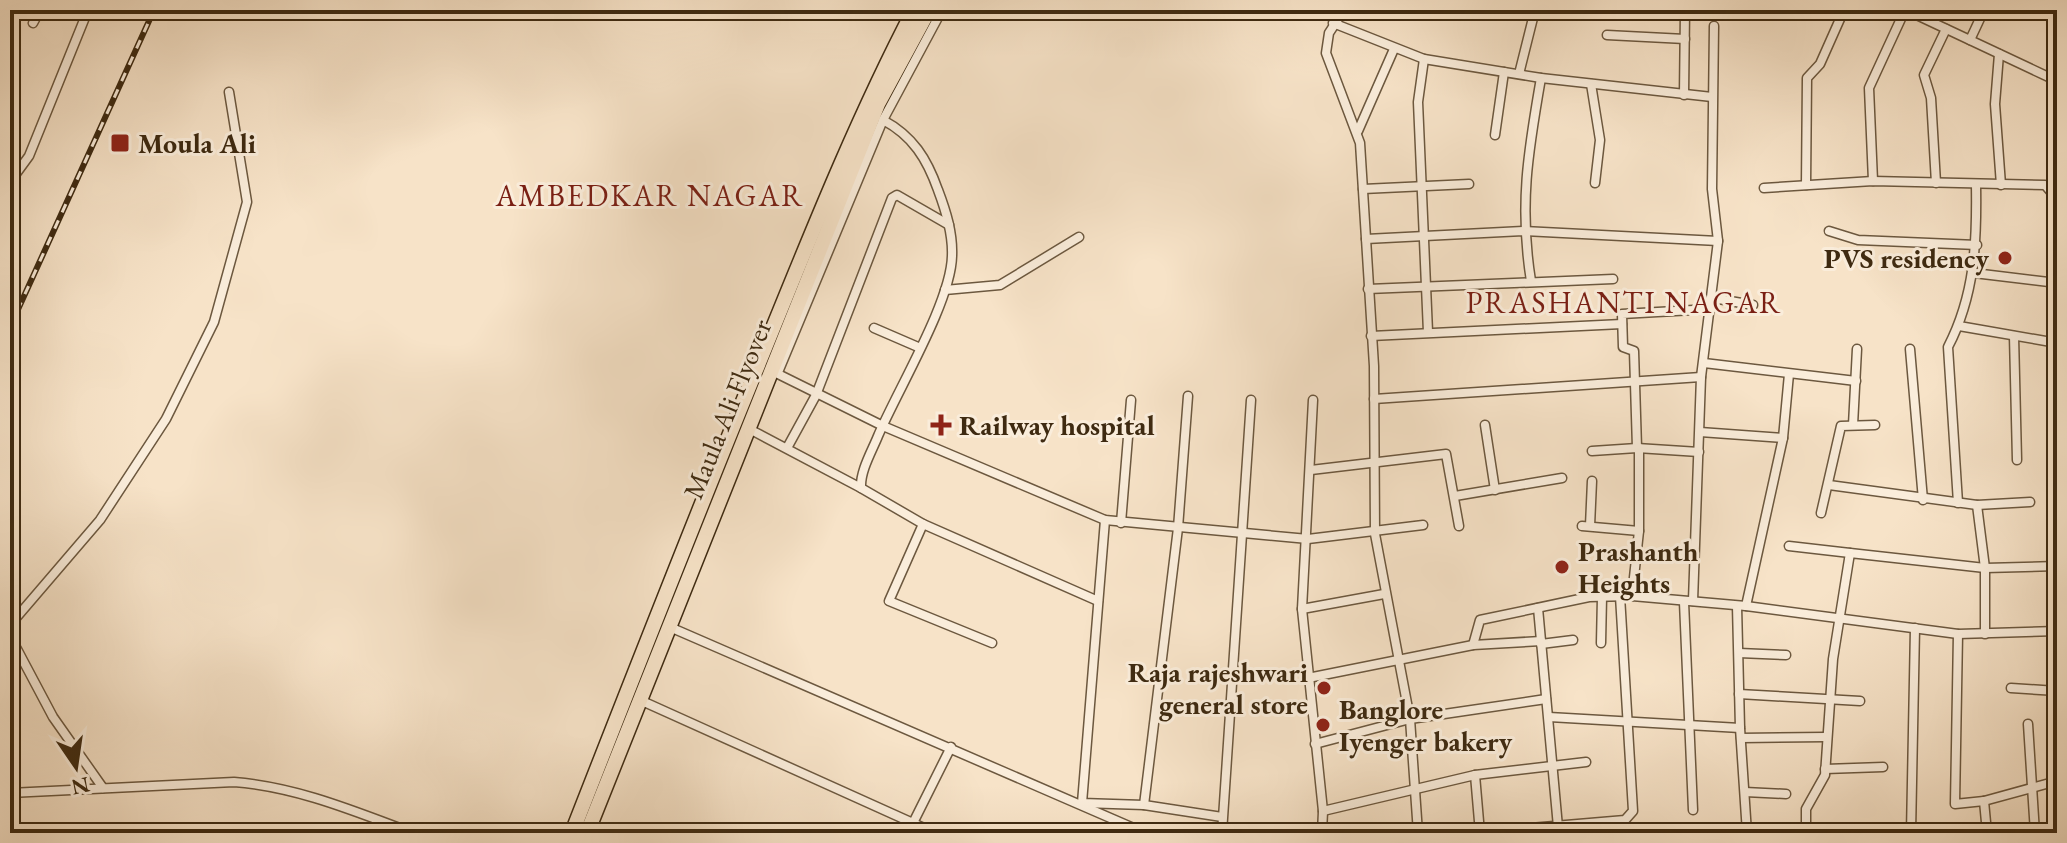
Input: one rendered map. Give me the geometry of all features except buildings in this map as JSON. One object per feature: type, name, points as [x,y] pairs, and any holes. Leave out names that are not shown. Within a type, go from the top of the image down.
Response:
[{"type":"main road","name":"Maula Ali Flyover","points":[[572,833],[651,625],[783,302],[868,99],[914,10]]},
{"type":"main road","name":"Maula Ali Flyover","points":[[589,833],[878,104],[929,10]]},
{"type":"street","points":[[33,23],[40,10]]},
{"type":"street","points":[[10,182],[29,156],[88,10]]},
{"type":"street","points":[[589,833],[883,120],[942,10]]},
{"type":"street","points":[[1344,10],[1333,23],[1326,53],[1358,131],[1374,399],[1375,534],[1410,719],[1418,833]]},
{"type":"street","points":[[1519,74],[1535,10]]},
{"type":"street","points":[[1684,95],[1685,10]]},
{"type":"street","points":[[1806,185],[1807,78],[1820,64],[1844,10]]},
{"type":"street","points":[[1873,181],[1869,88],[1906,10],[2057,81]]},
{"type":"street","points":[[1970,40],[1984,10]]},
{"type":"street","points":[[2040,10],[2057,18]]},
{"type":"street","points":[[1333,23],[1393,44],[1394,49],[1358,131]]},
{"type":"street","points":[[1693,810],[1687,726],[1689,601],[1701,377],[1718,241],[1712,189],[1714,26]]},
{"type":"street","points":[[1936,183],[1931,98],[1924,75],[1946,29]]},
{"type":"street","points":[[1607,35],[1685,39]]},
{"type":"street","points":[[1394,49],[1424,59],[1541,78],[1712,97]]},
{"type":"street","points":[[1999,54],[1995,104],[2001,185]]},
{"type":"street","points":[[1424,59],[1418,102],[1428,332]]},
{"type":"street","points":[[1495,135],[1504,72]]},
{"type":"street","points":[[1531,281],[1523,231],[1527,154],[1541,78]]},
{"type":"street","points":[[1594,85],[1600,140],[1595,183]]},
{"type":"street","points":[[10,625],[100,520],[166,419],[214,322],[247,202],[229,92]]},
{"type":"street","points":[[861,488],[862,476],[883,426],[945,290],[952,258],[949,225],[936,184],[917,146],[883,120]]},
{"type":"street","points":[[1764,188],[1873,181],[2045,185],[2057,199]]},
{"type":"street","points":[[1363,189],[1469,184]]},
{"type":"street","points":[[1958,503],[1948,347],[1959,326],[1974,273],[1976,185]]},
{"type":"street","points":[[787,448],[816,395],[892,198],[897,195],[949,225]]},
{"type":"street","points":[[1366,239],[1523,231],[1718,241]]},
{"type":"street","points":[[1829,231],[1858,240],[1977,245]]},
{"type":"street","points":[[945,290],[1000,285],[1079,237]]},
{"type":"street","points":[[1974,273],[2057,283]]},
{"type":"street","points":[[1368,289],[1613,279]]},
{"type":"street","points":[[1713,298],[1753,305]]},
{"type":"street","points":[[1632,596],[1639,531],[1638,448],[1634,379],[1622,324],[1628,312],[1711,309]]},
{"type":"street","points":[[1371,336],[1622,324]]},
{"type":"street","points":[[1959,326],[2055,342],[2057,411]]},
{"type":"street","points":[[874,328],[918,347]]},
{"type":"street","points":[[2014,336],[2017,460]]},
{"type":"street","points":[[1853,425],[1857,349]]},
{"type":"street","points":[[1910,349],[1923,500]]},
{"type":"street","points":[[1704,363],[1856,381]]},
{"type":"street","points":[[778,374],[883,426],[1105,520],[1308,539],[1375,534],[1423,525]]},
{"type":"street","points":[[1747,833],[1739,694],[1742,606],[1783,438],[1789,374]]},
{"type":"street","points":[[1374,399],[1629,383],[1634,379],[1701,377]]},
{"type":"street","points":[[1144,805],[1178,528],[1188,396]]},
{"type":"street","points":[[1121,523],[1131,400]]},
{"type":"street","points":[[1222,833],[1251,400]]},
{"type":"street","points":[[1313,400],[1302,609],[1323,811],[1322,833]]},
{"type":"street","points":[[1485,425],[1495,490]]},
{"type":"street","points":[[1821,513],[1841,426],[1875,425]]},
{"type":"street","points":[[755,432],[923,524],[1098,601]]},
{"type":"street","points":[[1700,432],[1783,438]]},
{"type":"street","points":[[1592,451],[1638,448],[1699,452]]},
{"type":"street","points":[[1311,470],[1374,465],[1446,454],[1459,526]]},
{"type":"street","points":[[1455,496],[1562,478]]},
{"type":"street","points":[[1592,481],[1586,526],[1639,531]]},
{"type":"street","points":[[1829,485],[1977,505],[2030,502]]},
{"type":"street","points":[[1977,505],[1985,568],[1985,634]]},
{"type":"street","points":[[1082,803],[1105,520]]},
{"type":"street","points":[[923,524],[889,601],[992,643]]},
{"type":"street","points":[[1789,546],[1985,568],[2057,566]]},
{"type":"street","points":[[1806,833],[1806,809],[1825,769],[1829,698],[1850,553]]},
{"type":"street","points":[[1302,609],[1384,594]]},
{"type":"street","points":[[1518,829],[1535,830],[1630,816],[1633,811],[1620,596]]},
{"type":"street","points":[[1473,645],[1480,620],[1620,596],[1742,606],[1958,634],[2057,631]]},
{"type":"street","points":[[1601,643],[1602,597]]},
{"type":"street","points":[[1538,608],[1558,827]]},
{"type":"street","points":[[672,628],[1082,803],[1145,833]]},
{"type":"street","points":[[1911,833],[1915,628]]},
{"type":"street","points":[[1958,634],[1955,804],[1984,801],[2057,781]]},
{"type":"street","points":[[10,636],[53,717],[103,788]]},
{"type":"street","points":[[1308,678],[1473,645],[1573,640]]},
{"type":"street","points":[[1739,653],[1786,655]]},
{"type":"street","points":[[2011,688],[2057,691]]},
{"type":"street","points":[[1739,694],[1860,701]]},
{"type":"street","points":[[1315,744],[1410,719],[1546,699]]},
{"type":"street","points":[[642,701],[935,833]]},
{"type":"street","points":[[1549,717],[1629,720],[1740,733],[1826,737]]},
{"type":"street","points":[[2028,724],[2035,833]]},
{"type":"street","points":[[913,823],[951,747]]},
{"type":"street","points":[[1323,811],[1475,775],[1586,762]]},
{"type":"street","points":[[1825,769],[1883,767]]},
{"type":"street","points":[[1475,775],[1480,833]]},
{"type":"street","points":[[10,793],[262,784],[308,794],[413,833]]},
{"type":"street","points":[[1745,792],[1786,794]]},
{"type":"street","points":[[1984,801],[1987,833]]},
{"type":"street","points":[[1082,803],[1144,805],[1222,817]]},
{"type":"railway","points":[[10,327],[154,10]]},
{"type":"place","name":"Moula Ali","points":[[120,143]]},
{"type":"place","name":"PVS residency","points":[[2005,258]]},
{"type":"place","name":"Railway hospital","points":[[941,425]]},
{"type":"place","name":"Prashanth Heights","points":[[1562,567]]},
{"type":"place","name":"Raja rajeshwari general store","points":[[1324,688]]},
{"type":"place","name":"Banglore Iyenger bakery","points":[[1323,725]]},
{"type":"district","name":"AMBEDKAR NAGAR","points":[[650,195]]},
{"type":"district","name":"PRASHANTI NAGAR","points":[[1624,302]]}]
